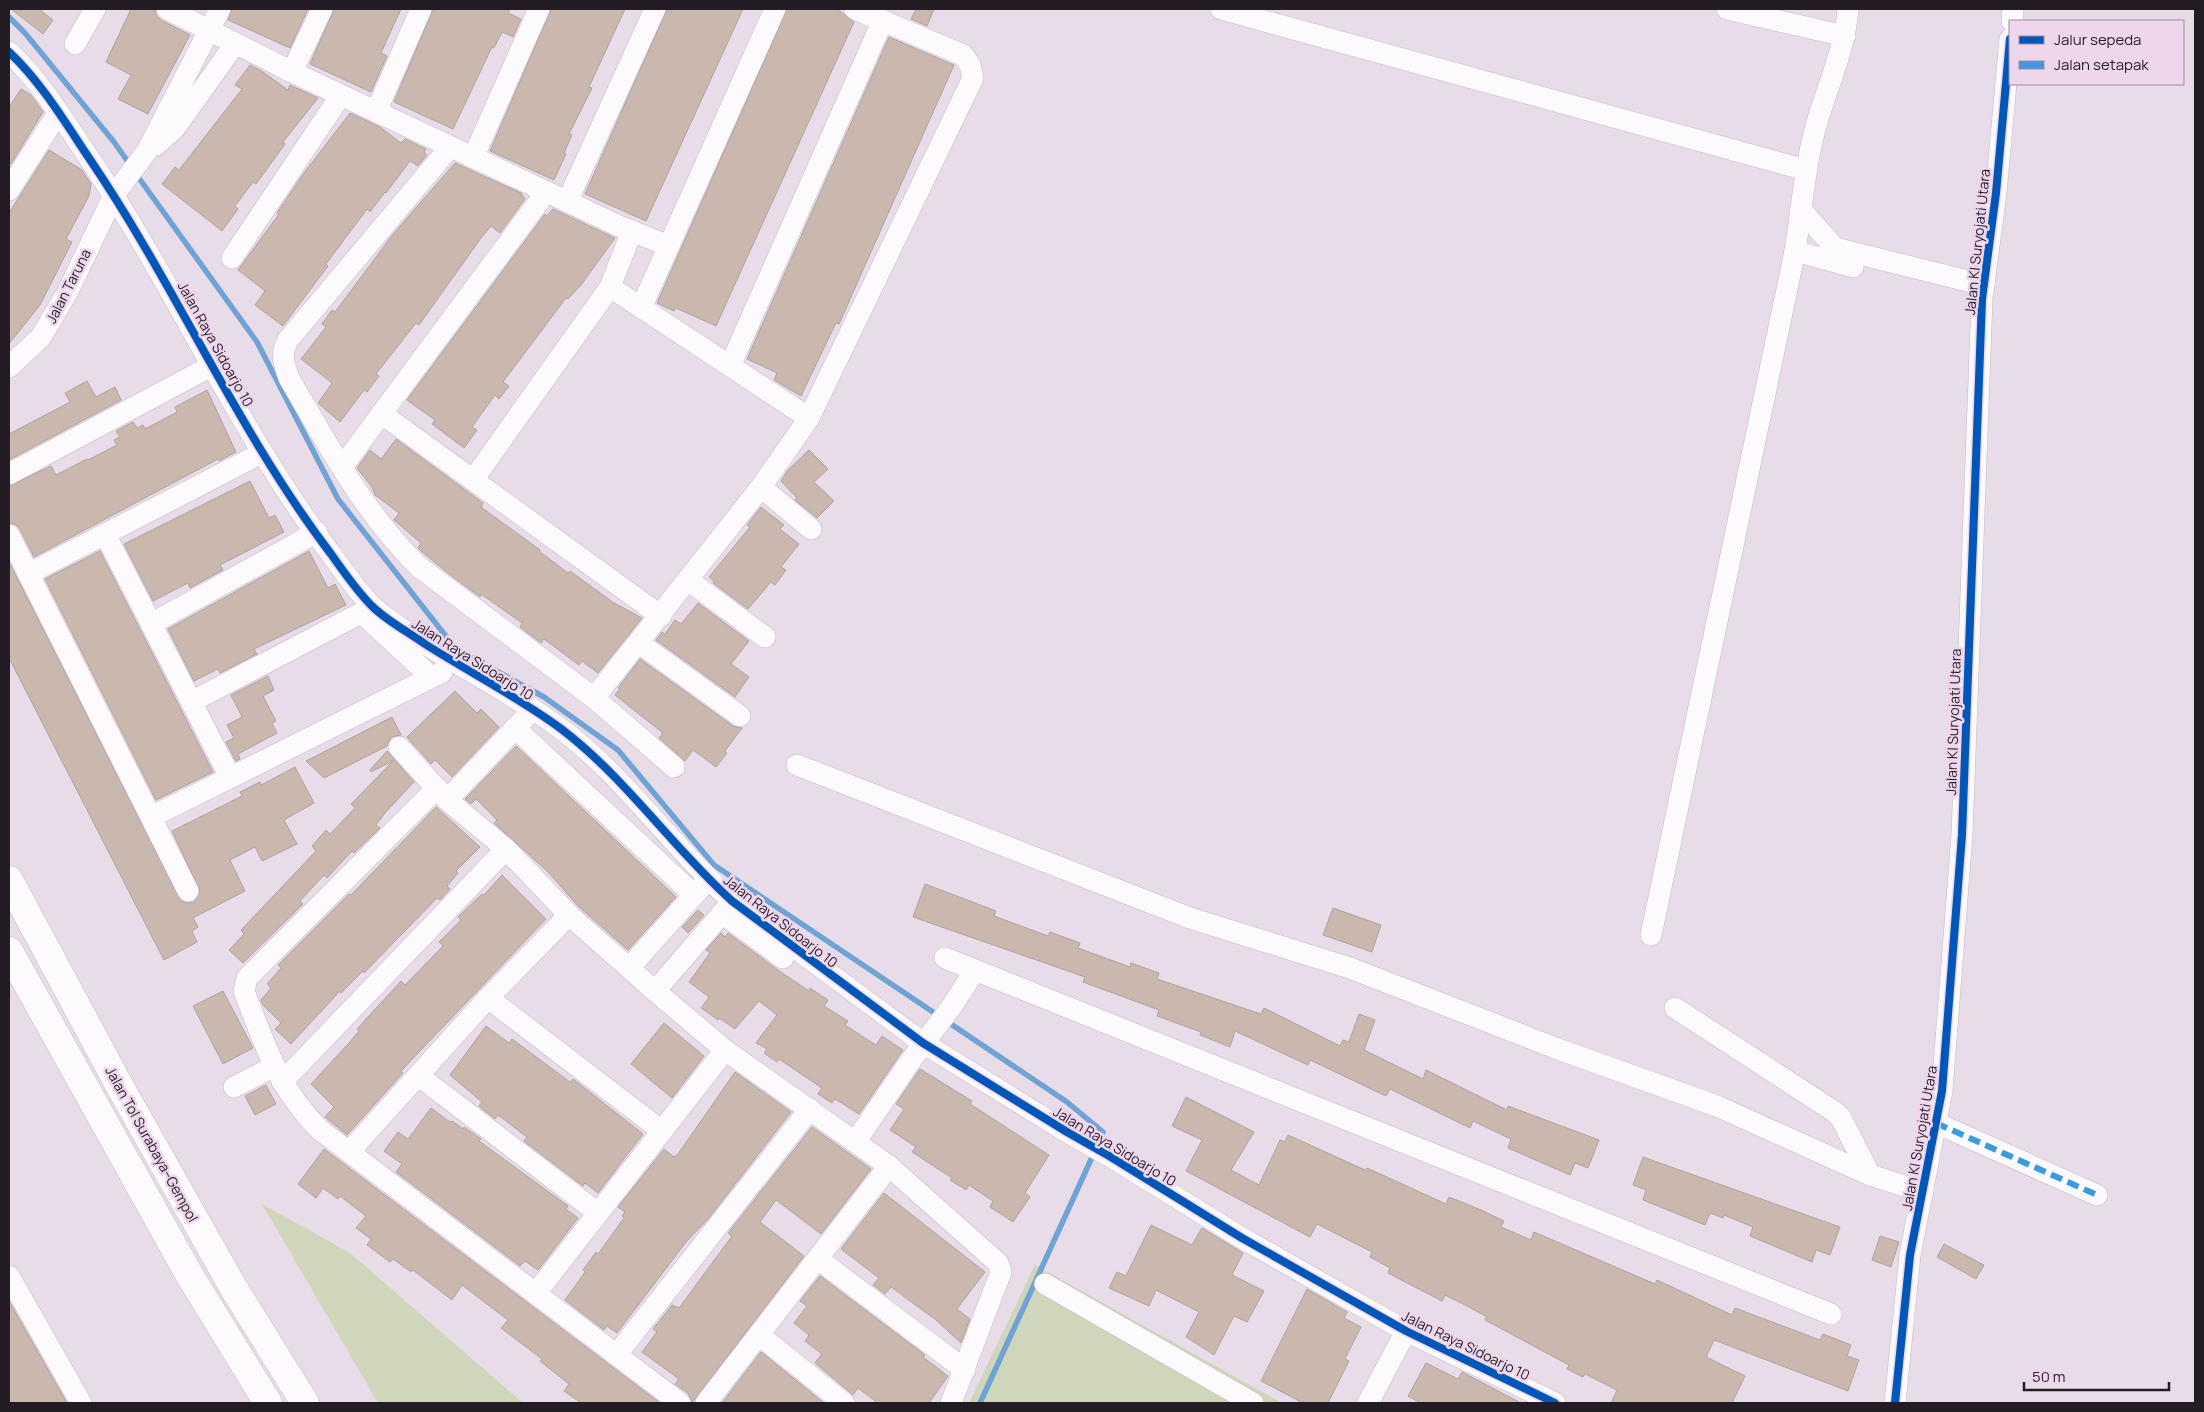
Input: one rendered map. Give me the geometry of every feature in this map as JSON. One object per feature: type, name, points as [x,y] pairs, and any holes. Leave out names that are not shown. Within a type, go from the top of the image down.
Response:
[{"type":"highway","name":"Jalan Tol Surabaya–Gempol","points":[[9,880],[119,1085],[233,1287],[305,1403]]},
{"type":"highway","points":[[9,951],[190,1276],[268,1403]]},
{"type":"street","points":[[74,44],[95,9]]},
{"type":"street","points":[[168,9],[341,96],[567,202],[669,246]]},
{"type":"street","points":[[145,154],[220,9]]},
{"type":"street","points":[[292,72],[322,9]]},
{"type":"street","points":[[376,112],[420,9]]},
{"type":"street","points":[[473,158],[539,9]]},
{"type":"street","points":[[567,202],[655,9]]},
{"type":"street","points":[[641,308],[776,9]]},
{"type":"street","points":[[594,698],[640,643],[762,487],[809,418],[973,78],[970,65],[962,55],[855,9]]},
{"type":"street","points":[[1221,9],[1806,170]]},
{"type":"street","points":[[1727,9],[1845,36]]},
{"type":"street","points":[[1651,935],[1795,251],[1806,170],[1817,120],[1845,36],[1847,9]]},
{"type":"street","points":[[730,366],[883,20]]},
{"type":"street","points":[[145,154],[164,140],[175,128],[235,44]]},
{"type":"street","name":"Jalan KI Suryojati Utara","points":[[1895,1403],[1910,1255],[1942,1091],[1962,834],[1983,292],[1996,192],[2009,50]]},
{"type":"street","name":"Jalan Raya Sidoarjo 10","points":[[9,52],[119,188],[208,367],[260,448],[311,536],[372,607],[398,627],[559,728],[590,754],[708,879],[727,907],[924,1043],[1057,1142],[1070,1134],[1111,1157],[1242,1238],[1406,1331],[1555,1403]]},
{"type":"street","points":[[232,258],[341,96]]},
{"type":"street","points":[[9,190],[58,113]]},
{"type":"street","points":[[450,147],[284,347],[283,356],[289,378],[366,506],[401,550],[419,567],[594,698],[674,767]]},
{"type":"street","name":"Jalan Taruna","points":[[9,367],[41,337],[68,290],[119,188],[145,154]]},
{"type":"street","points":[[342,467],[546,192]]},
{"type":"street","points":[[1801,210],[1835,248],[1983,292]]},
{"type":"street","points":[[473,480],[610,287],[632,231]]},
{"type":"street","points":[[1795,251],[1983,292]]},
{"type":"street","points":[[610,287],[809,418]]},
{"type":"street","points":[[9,474],[208,367],[250,459],[311,536],[361,613],[431,678]]},
{"type":"street","points":[[382,414],[661,616]]},
{"type":"street","points":[[28,574],[250,459]]},
{"type":"street","points":[[762,487],[811,529]]},
{"type":"street","points":[[104,534],[230,777]]},
{"type":"street","points":[[9,535],[188,890]]},
{"type":"street","points":[[151,624],[311,536]]},
{"type":"street","points":[[688,580],[764,637]]},
{"type":"street","points":[[191,702],[361,613]]},
{"type":"street","points":[[640,643],[740,716]]},
{"type":"street","points":[[151,817],[457,664]]},
{"type":"street","points":[[532,711],[247,978],[244,991],[278,1074],[308,1118],[349,1152],[680,1403]]},
{"type":"street","points":[[515,728],[694,895]]},
{"type":"street","points":[[399,747],[442,794],[506,849],[569,915],[655,991],[725,1050],[889,1166],[1001,1267],[1001,1272],[965,1370],[951,1403]]},
{"type":"street","points":[[797,765],[1190,918],[1350,968],[1558,1048],[1717,1106],[1870,1175],[1923,1192]]},
{"type":"street","points":[[234,1087],[278,1074],[506,849]]},
{"type":"street","points":[[629,968],[708,879]]},
{"type":"street","points":[[655,991],[727,907]]},
{"type":"street","points":[[349,1152],[488,998],[569,915]]},
{"type":"street","points":[[945,958],[1831,1314]]},
{"type":"street","points":[[856,1141],[952,1006],[975,970]]},
{"type":"street","points":[[488,998],[662,1130]]},
{"type":"street","points":[[1675,1008],[1835,1112],[1841,1118],[1870,1175]]},
{"type":"street","points":[[536,1293],[725,1050]]},
{"type":"street","points":[[419,1076],[598,1213]]},
{"type":"street","points":[[617,1354],[810,1109]]},
{"type":"street","points":[[1936,1123],[2097,1195]]},
{"type":"street","points":[[706,1403],[889,1166]]},
{"type":"street","points":[[818,1259],[965,1370]]},
{"type":"street","points":[[9,1276],[81,1403]]},
{"type":"street","points":[[1045,1284],[1253,1403]]},
{"type":"street","points":[[1368,1403],[1406,1331]]},
{"type":"street","points":[[759,1335],[844,1403]]},
{"type":"green space","points":[[262,1204],[350,1253],[523,1403],[378,1403]]},
{"type":"green space","points":[[1035,1265],[1282,1403],[969,1403]]},
{"type":"building","points":[[11,9],[39,9],[53,20],[43,34]]},
{"type":"building","points":[[131,9],[155,9],[156,15],[161,20],[190,35],[148,114],[118,99],[131,75],[106,62]]},
{"type":"building","points":[[232,9],[308,9],[290,48],[228,20]]},
{"type":"building","points":[[334,9],[401,9],[381,53],[387,56],[371,92],[310,64]]},
{"type":"building","points":[[433,9],[510,9],[508,13],[521,19],[513,37],[502,32],[494,48],[492,47],[453,129],[394,102]]},
{"type":"building","points":[[551,9],[625,9],[589,87],[592,88],[569,134],[572,135],[564,153],[566,154],[554,180],[490,151]]},
{"type":"building","points":[[667,9],[743,9],[646,221],[585,194]]},
{"type":"building","points":[[787,9],[837,9],[854,22],[716,326],[676,308],[674,311],[657,303]]},
{"type":"building","points":[[916,9],[934,9],[927,26],[911,19]]},
{"type":"building","points":[[889,37],[954,65],[839,324],[836,323],[801,396],[774,380],[777,373],[747,359]]},
{"type":"building","points":[[250,65],[288,90],[290,85],[318,98],[283,142],[285,144],[256,184],[253,182],[235,206],[238,209],[222,231],[162,184],[175,167],[179,170],[242,89],[235,85]]},
{"type":"building","points":[[21,89],[31,95],[43,112],[11,164],[9,163],[9,107]]},
{"type":"building","points":[[350,113],[380,127],[401,143],[405,139],[426,149],[424,152],[427,155],[418,166],[410,161],[370,212],[367,209],[326,264],[328,266],[283,326],[255,305],[265,291],[238,270],[279,214],[277,213],[304,173]]},
{"type":"building","points":[[49,150],[82,170],[91,184],[89,196],[66,239],[72,242],[40,305],[9,344],[9,213]]},
{"type":"building","points":[[455,163],[521,193],[525,199],[500,233],[491,226],[481,238],[419,325],[416,323],[376,374],[379,376],[367,392],[364,390],[340,422],[318,403],[332,383],[301,359],[326,327],[322,324],[332,310],[335,312],[394,233]]},
{"type":"building","points":[[553,209],[615,238],[581,285],[568,299],[566,298],[503,382],[509,386],[499,399],[495,395],[472,427],[477,430],[464,448],[432,424],[435,420],[407,400],[545,214],[547,216]]},
{"type":"building","points":[[87,381],[96,397],[115,387],[121,400],[9,460],[9,434],[70,402],[65,393]]},
{"type":"building","points":[[207,390],[236,452],[219,461],[218,459],[34,557],[20,529],[15,524],[9,523],[9,486],[51,466],[56,475],[88,460],[117,445],[114,440],[120,437],[116,431],[133,422],[137,428],[143,425],[145,429],[177,412],[175,407]]},
{"type":"building","points":[[396,439],[483,503],[481,507],[568,573],[570,571],[614,603],[642,618],[598,673],[582,661],[579,665],[544,639],[541,643],[520,627],[522,623],[481,594],[480,597],[418,548],[421,543],[394,520],[399,513],[375,495],[372,487],[357,468],[370,450],[381,459]]},
{"type":"building","points":[[809,450],[828,469],[814,482],[834,501],[817,518],[795,500],[797,498],[781,481],[788,470]]},
{"type":"building","points":[[250,481],[269,518],[275,515],[284,532],[220,565],[223,570],[190,588],[188,583],[153,601],[124,544]]},
{"type":"building","points":[[761,507],[784,525],[780,529],[799,544],[781,567],[786,570],[775,585],[771,582],[748,609],[713,583],[714,581],[709,577],[750,527],[747,525]]},
{"type":"building","points":[[100,551],[213,772],[156,800],[45,579]]},
{"type":"building","points":[[309,551],[328,588],[335,584],[346,605],[254,649],[257,654],[220,673],[218,669],[194,681],[168,629]]},
{"type":"building","points":[[9,562],[181,901],[187,903],[194,902],[200,891],[172,831],[242,796],[240,792],[260,782],[261,785],[295,767],[314,803],[284,820],[297,844],[262,861],[255,847],[230,860],[245,891],[193,918],[198,927],[192,931],[197,942],[164,960],[9,658]]},
{"type":"building","points":[[698,603],[749,641],[731,664],[749,677],[735,697],[656,640],[662,632],[665,634],[675,620],[681,624]]},
{"type":"building","points":[[640,659],[733,726],[742,728],[716,767],[693,750],[685,761],[659,738],[663,733],[615,695],[620,689],[618,688]]},
{"type":"building","points":[[268,676],[274,690],[263,696],[276,721],[272,723],[277,733],[238,754],[240,759],[236,761],[226,742],[234,738],[227,725],[242,717],[231,695]]},
{"type":"building","points":[[455,691],[477,713],[481,709],[499,727],[452,777],[435,760],[431,764],[407,737]]},
{"type":"building","points":[[392,717],[401,735],[391,737],[387,746],[324,778],[306,761]]},
{"type":"building","points":[[516,746],[676,897],[628,950],[578,906],[548,872],[494,823],[497,820],[476,799],[471,804],[465,799]]},
{"type":"building","points":[[387,751],[414,782],[376,825],[380,828],[354,853],[352,851],[327,878],[324,875],[300,901],[303,904],[243,963],[229,950],[244,934],[241,930],[316,851],[312,846],[326,830],[330,834],[355,808],[351,804],[393,761],[371,772],[370,770]]},
{"type":"building","points":[[436,807],[480,847],[456,871],[458,873],[447,886],[450,889],[440,900],[437,898],[364,973],[363,971],[341,993],[340,991],[291,1044],[275,1029],[281,1023],[263,1005],[261,1000],[271,988],[267,984],[281,968],[278,965],[349,894],[351,895]]},
{"type":"building","points":[[502,875],[546,919],[401,1071],[403,1073],[347,1135],[325,1117],[334,1107],[311,1084],[349,1043],[359,1031],[357,1029],[401,981],[405,985],[443,946],[439,942],[461,920],[458,917],[482,894],[484,895]]},
{"type":"building","points":[[925,884],[996,911],[994,916],[1048,936],[1050,932],[1080,943],[1078,948],[1130,967],[1131,963],[1159,973],[1157,979],[1261,1014],[1264,1008],[1340,1046],[1343,1040],[1349,1042],[1359,1014],[1375,1020],[1364,1050],[1423,1079],[1426,1070],[1507,1110],[1508,1106],[1599,1140],[1588,1168],[1575,1163],[1570,1175],[1508,1148],[1511,1139],[1473,1121],[1470,1128],[1390,1089],[1386,1096],[1310,1060],[1308,1065],[1235,1031],[1230,1047],[1200,1035],[1201,1032],[1157,1016],[1159,1010],[1083,982],[1085,977],[913,917]]},
{"type":"building","points":[[1333,908],[1381,925],[1372,952],[1323,935]]},
{"type":"building","points":[[698,910],[704,915],[688,933],[682,927]]},
{"type":"building","points":[[721,933],[725,937],[728,933],[809,991],[810,988],[828,1000],[824,1006],[848,1021],[845,1025],[876,1045],[882,1036],[903,1050],[859,1114],[835,1099],[832,1103],[818,1094],[822,1088],[779,1059],[777,1062],[764,1053],[767,1049],[756,1043],[777,1015],[759,1001],[735,1029],[701,1008],[709,997],[689,982],[710,953],[706,950]]},
{"type":"building","points":[[223,991],[253,1048],[223,1064],[193,1006]]},
{"type":"building","points":[[664,1023],[704,1056],[672,1098],[631,1064]]},
{"type":"building","points":[[486,1026],[509,1043],[512,1039],[570,1082],[573,1079],[643,1134],[598,1193],[585,1183],[583,1186],[524,1141],[527,1137],[498,1115],[495,1119],[479,1106],[482,1102],[450,1075]]},
{"type":"building","points":[[920,1069],[972,1101],[970,1104],[1049,1155],[1025,1193],[1030,1197],[1013,1222],[990,1207],[993,1201],[969,1185],[966,1190],[950,1180],[952,1178],[912,1152],[916,1147],[890,1130],[904,1109],[896,1104]]},
{"type":"building","points":[[735,1072],[791,1112],[708,1219],[686,1242],[617,1333],[607,1326],[604,1330],[565,1300],[585,1272],[583,1270],[596,1252],[598,1254],[624,1218],[622,1216],[625,1212],[618,1207],[664,1149],[674,1157],[678,1154]]},
{"type":"building","points":[[266,1085],[276,1104],[255,1115],[245,1096]]},
{"type":"building","points":[[1186,1097],[1254,1132],[1231,1170],[1259,1185],[1280,1140],[1285,1142],[1288,1135],[1446,1204],[1449,1197],[1481,1210],[1504,1221],[1501,1227],[1531,1240],[1534,1232],[1655,1284],[1657,1280],[1732,1315],[1735,1308],[1820,1340],[1823,1334],[1851,1345],[1847,1356],[1859,1360],[1848,1391],[1714,1340],[1706,1357],[1745,1376],[1732,1403],[1611,1403],[1617,1390],[1585,1374],[1583,1377],[1567,1369],[1569,1365],[1485,1320],[1487,1317],[1467,1306],[1445,1295],[1442,1301],[1388,1273],[1390,1268],[1370,1257],[1372,1252],[1317,1224],[1310,1237],[1186,1171],[1202,1140],[1172,1126]]},
{"type":"building","points":[[431,1108],[450,1122],[452,1121],[463,1129],[464,1127],[481,1139],[479,1141],[568,1206],[566,1209],[578,1218],[538,1270],[525,1261],[520,1266],[396,1172],[402,1164],[384,1151],[398,1132],[408,1139]]},
{"type":"building","points":[[812,1127],[871,1169],[821,1234],[776,1200],[760,1222],[804,1256],[692,1403],[688,1393],[675,1384],[679,1379],[642,1352],[657,1332],[653,1329],[672,1305],[679,1308],[732,1236],[728,1233]]},
{"type":"building","points":[[324,1149],[660,1403],[581,1403],[564,1391],[569,1384],[540,1361],[542,1359],[501,1328],[508,1320],[462,1285],[452,1300],[413,1270],[411,1272],[393,1259],[390,1262],[367,1245],[371,1239],[356,1228],[366,1216],[340,1196],[338,1199],[323,1188],[316,1198],[298,1184]]},
{"type":"building","points":[[1643,1157],[1840,1227],[1830,1255],[1816,1250],[1812,1262],[1750,1236],[1753,1227],[1724,1215],[1723,1218],[1710,1213],[1705,1225],[1643,1200],[1646,1190],[1633,1185]]},
{"type":"building","points":[[884,1193],[985,1272],[957,1309],[970,1319],[961,1343],[936,1320],[891,1287],[885,1294],[873,1285],[879,1278],[841,1249]]},
{"type":"building","points":[[1151,1225],[1192,1245],[1202,1228],[1243,1253],[1232,1275],[1264,1291],[1247,1322],[1234,1316],[1214,1355],[1186,1337],[1199,1312],[1156,1290],[1149,1306],[1109,1288],[1117,1272],[1126,1276]]},
{"type":"building","points":[[1880,1236],[1899,1242],[1891,1267],[1872,1260]]},
{"type":"building","points":[[1944,1244],[1984,1265],[1976,1279],[1937,1257]]},
{"type":"building","points":[[820,1276],[925,1355],[923,1357],[948,1376],[929,1403],[878,1403],[858,1388],[853,1395],[815,1363],[822,1354],[805,1341],[809,1335],[794,1323],[807,1306],[800,1301]]},
{"type":"building","points":[[1307,1289],[1347,1312],[1344,1318],[1361,1327],[1345,1359],[1349,1361],[1328,1403],[1303,1403],[1261,1381]]},
{"type":"building","points":[[9,1301],[67,1403],[9,1403]]},
{"type":"building","points":[[761,1352],[824,1403],[722,1403]]},
{"type":"building","points":[[1426,1363],[1458,1379],[1462,1372],[1521,1403],[1421,1403],[1408,1396]]},
{"type":"waterway","points":[[9,17],[25,33],[114,142],[131,166]]},
{"type":"waterway","points":[[136,174],[257,342],[338,499],[456,649],[544,697],[618,750],[714,865],[1067,1102],[1103,1132],[1097,1144]]},
{"type":"waterway","points":[[980,1403],[1094,1153]]},
{"type":"marked path","points":[[1936,1123],[2097,1195]]},
{"type":"cycle path","points":[[1895,1403],[1910,1255],[1942,1091],[1962,835],[1982,299],[1996,193],[2009,50]]},
{"type":"cycle path","points":[[9,52],[53,104],[122,209],[266,459],[351,582],[380,613],[425,644],[544,717],[584,747],[732,901],[923,1043],[1242,1238],[1406,1331],[1555,1403]]}]
